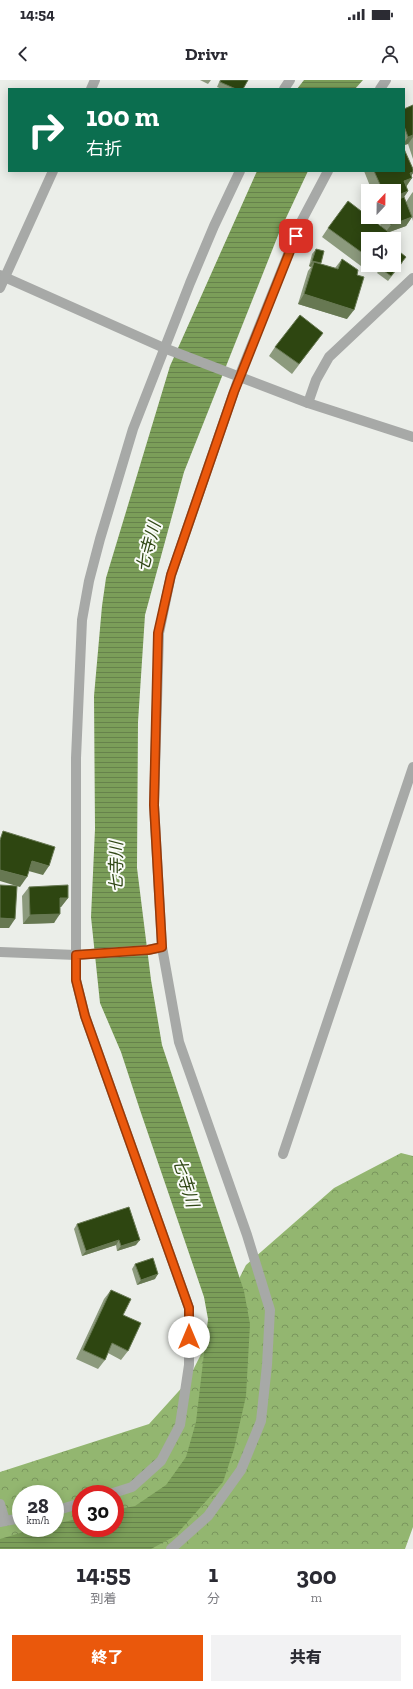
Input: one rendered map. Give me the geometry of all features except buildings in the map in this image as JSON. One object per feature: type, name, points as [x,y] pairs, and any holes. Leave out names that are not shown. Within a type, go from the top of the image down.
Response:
[{"type":"street","points":[[0,288],[2,276],[54,172]]},
{"type":"street","points":[[124,1490],[132,1487],[161,1461],[180,1424],[189,1365],[189,1308],[85,1016],[76,980],[76,758],[82,620],[100,539],[133,429],[164,348],[214,226],[240,172]]},
{"type":"street","points":[[172,1549],[208,1516],[241,1470],[261,1420],[267,1365],[270,1310],[247,1235],[179,1042],[162,947],[154,805],[158,633],[171,575],[239,377],[301,222],[327,172]]},
{"type":"street","points":[[2,276],[164,348],[308,403],[413,437]]},
{"type":"street","points":[[308,403],[316,380],[329,357],[413,278]]},
{"type":"street","points":[[283,1154],[413,767]]},
{"type":"street","points":[[0,952],[76,955],[148,950],[162,947]]},
{"type":"street","points":[[0,1504],[2,1522],[12,1520]]},
{"type":"green space","points":[[401,1153],[413,1156],[413,1527],[405,1549],[0,1549],[0,1472],[149,1424],[187,1382],[246,1265],[334,1188]]},
{"type":"water","points":[[304,80],[363,80],[356,88],[298,88]]},
{"type":"water","name":"七寺川","points":[[257,172],[308,172],[279,233],[184,472],[145,615],[138,722],[137,868],[151,980],[162,1045],[244,1291],[250,1324],[246,1396],[234,1449],[223,1482],[175,1536],[151,1549],[0,1549],[0,1539],[12,1535],[12,1537],[64,1537],[64,1522],[72,1520],[72,1537],[124,1537],[124,1508],[135,1506],[166,1485],[186,1457],[196,1422],[208,1319],[204,1297],[121,1052],[100,1003],[91,917],[95,829],[94,696],[106,578],[170,366]]},
{"type":"route","points":[[189,1337],[189,1308],[85,1016],[76,980],[76,955],[148,950],[162,947],[154,805],[158,633],[171,575],[239,377],[262,316],[296,236]]}]
